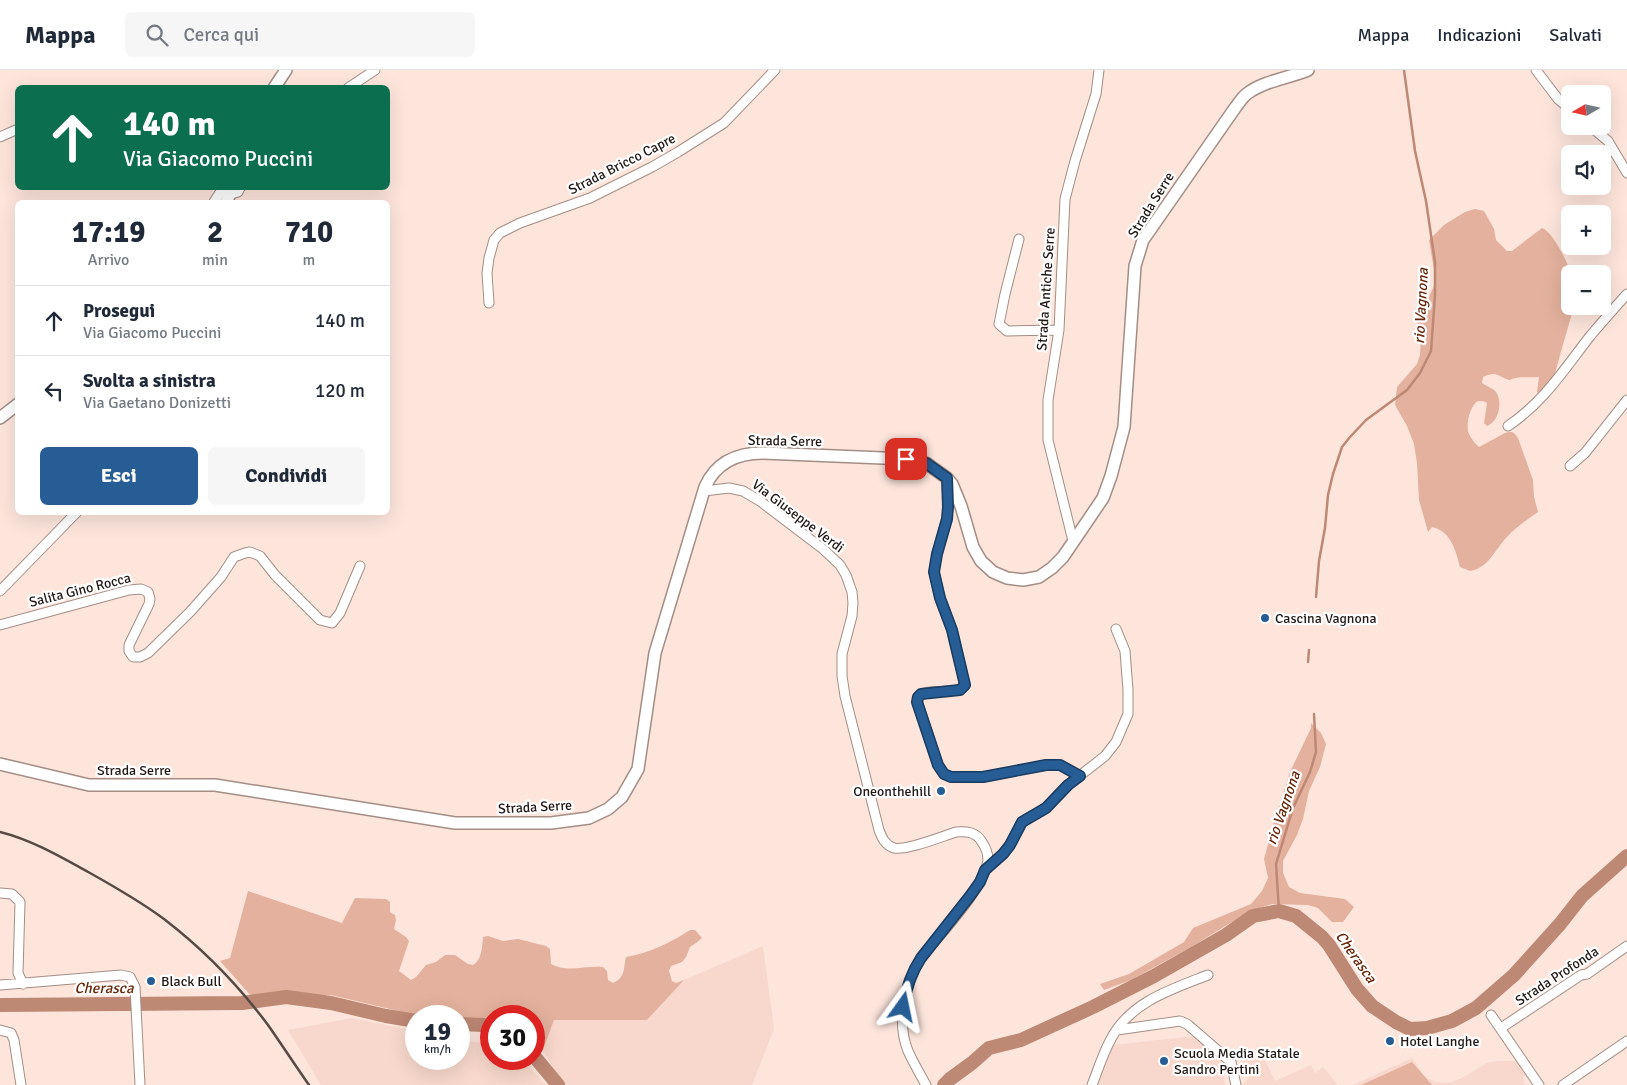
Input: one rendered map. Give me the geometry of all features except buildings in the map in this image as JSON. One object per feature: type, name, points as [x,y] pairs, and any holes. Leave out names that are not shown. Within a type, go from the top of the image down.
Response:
[{"type":"main road","points":[[276,85],[286,70]]},
{"type":"main road","name":"Strada Serre","points":[[0,764],[90,785],[215,785],[455,823],[551,823],[589,818],[608,809],[629,788],[638,770],[655,653],[704,491],[711,475],[722,465],[737,456],[756,453],[906,459],[926,463],[947,478],[957,494],[973,547],[981,561],[993,572],[1007,578],[1023,580],[1038,577],[1052,568],[1103,498],[1111,476],[1124,427],[1135,266],[1143,240],[1235,108],[1248,93],[1267,83],[1288,78],[1308,70]]},
{"type":"main road","points":[[0,418],[15,406]]},
{"type":"street","points":[[352,85],[375,70]]},
{"type":"street","name":"Strada Bricco Capre","points":[[489,303],[489,258],[494,240],[500,232],[590,198],[678,152],[724,124],[775,70]]},
{"type":"street","name":"Strada Antiche Serre","points":[[1073,541],[1048,440],[1048,400],[1059,330],[1065,198],[1096,94],[1099,70]]},
{"type":"street","points":[[1536,70],[1561,102]]},
{"type":"street","points":[[0,137],[15,131]]},
{"type":"street","points":[[1601,135],[1608,141],[1627,173]]},
{"type":"street","points":[[217,200],[230,192]]},
{"type":"street","points":[[1020,239],[999,324],[1007,331],[1059,330]]},
{"type":"street","points":[[1508,426],[1526,414],[1541,398],[1591,335],[1627,294]]},
{"type":"street","points":[[1570,466],[1585,453],[1627,400]]},
{"type":"street","points":[[947,478],[947,519],[934,572],[940,598],[952,630],[965,685],[962,690],[924,693],[918,697],[918,704],[938,765],[944,774],[951,777],[983,777],[1046,765],[1060,765],[1080,776]]},
{"type":"street","name":"Via Giuseppe Verdi","points":[[704,491],[730,488],[743,491],[823,549],[840,565],[850,584],[853,603],[852,616],[842,654],[843,686],[883,840],[887,844],[900,848],[956,832],[973,833],[979,837],[987,852],[988,859],[985,870]]},
{"type":"street","points":[[0,591],[74,515]]},
{"type":"street","name":"Salita Gino Rocca","points":[[0,626],[128,590],[141,589],[148,592],[150,599],[146,612],[129,645],[131,655],[136,658],[148,653],[185,618],[221,577],[234,557],[240,554],[250,552],[260,556],[275,575],[320,620],[332,623],[340,614],[360,566]]},
{"type":"street","points":[[926,1084],[906,1044],[903,1018],[905,992],[914,969],[970,896],[980,882],[985,870],[1010,845],[1022,822],[1046,808],[1068,785],[1105,756],[1116,742],[1128,714],[1128,690],[1125,651],[1116,629]]},
{"type":"street","points":[[0,894],[12,894],[20,902],[18,973],[23,984]]},
{"type":"street","name":"Strada Profonda","points":[[1501,1028],[1581,975],[1587,974],[1627,946]]},
{"type":"street","points":[[0,985],[121,975],[130,977],[136,987],[140,1085]]},
{"type":"street","points":[[1092,1085],[1111,1038],[1127,1018],[1156,995],[1208,975]]},
{"type":"street","points":[[1491,1015],[1539,1085]]},
{"type":"street","points":[[1117,1030],[1180,1021],[1187,1024],[1231,1062],[1236,1085]]},
{"type":"street","points":[[0,1030],[11,1033],[14,1040],[21,1085]]},
{"type":"street","points":[[1562,1085],[1627,1041]]},
{"type":"shaded area","points":[[1475,209],[1484,211],[1494,229],[1496,240],[1507,251],[1512,251],[1542,228],[1546,230],[1559,247],[1561,255],[1568,265],[1561,265],[1561,315],[1571,315],[1553,380],[1541,395],[1537,392],[1539,377],[1510,380],[1492,374],[1483,377],[1482,383],[1495,391],[1498,396],[1499,411],[1491,424],[1487,426],[1484,423],[1487,403],[1478,401],[1475,403],[1469,416],[1469,434],[1479,447],[1505,433],[1511,432],[1515,434],[1533,480],[1534,497],[1538,512],[1511,533],[1487,562],[1477,569],[1470,571],[1460,567],[1452,542],[1444,533],[1432,527],[1428,532],[1419,500],[1414,444],[1407,426],[1395,405],[1397,387],[1417,364],[1420,355],[1421,335],[1417,321],[1434,286],[1434,270],[1429,240],[1444,225],[1465,212]]},
{"type":"shaded area","points":[[1311,723],[1321,733],[1326,744],[1320,767],[1309,791],[1303,819],[1283,861],[1283,873],[1289,887],[1300,893],[1345,899],[1354,907],[1343,922],[1332,922],[1318,908],[1308,905],[1272,904],[1250,911],[1191,947],[1131,980],[1104,990],[1100,984],[1129,974],[1184,942],[1193,928],[1251,904],[1262,891],[1268,878],[1264,859],[1274,822],[1290,772],[1311,728]]},
{"type":"shaded area","points":[[248,891],[342,923],[355,898],[386,899],[390,902],[390,912],[395,915],[394,929],[409,941],[399,971],[411,980],[426,965],[436,962],[445,955],[455,955],[468,964],[473,965],[480,957],[483,937],[488,936],[503,941],[518,939],[546,946],[550,949],[551,964],[557,967],[603,967],[607,971],[608,980],[613,983],[622,975],[626,957],[659,947],[690,930],[695,930],[702,938],[690,947],[682,962],[671,966],[669,971],[672,981],[676,983],[684,980],[647,1020],[554,1020],[545,1045],[545,1005],[480,1005],[480,1023],[470,1022],[470,1005],[405,1005],[405,1013],[331,995],[252,997],[220,961],[230,958]]},
{"type":"shaded area","points":[[763,946],[774,1029],[752,1085],[321,1085],[288,1030],[352,1018],[405,1029],[405,1070],[470,1070],[470,1041],[480,1043],[480,1070],[533,1070],[545,1084],[557,1074],[545,1053],[545,1045],[554,1020],[647,1020],[684,980]]},
{"type":"shaded area","name":"Scuola Media Statale Sandro Pertini","points":[[1195,1036],[1221,1059],[1225,1085],[1098,1085],[1107,1055],[1113,1045]]},
{"type":"shaded area","points":[[1249,1058],[1265,1060],[1275,1081],[1311,1065],[1315,1073],[1323,1067],[1338,1085],[1242,1085],[1249,1078],[1241,1063]]},
{"type":"shaded area","points":[[1412,1058],[1423,1074],[1429,1079],[1445,1083],[1462,1078],[1487,1063],[1515,1061],[1520,1063],[1527,1074],[1523,1077],[1524,1084],[1535,1085],[1353,1085]]},
{"type":"shaded area","points":[[1412,1062],[1432,1085],[1361,1085]]},
{"type":"waterway","name":"rio Vagnona","points":[[1316,597],[1328,495],[1342,447],[1366,420],[1407,390],[1420,373],[1431,351],[1435,262],[1426,201],[1415,151],[1404,70]]},
{"type":"waterway","points":[[1308,662],[1309,650]]},
{"type":"waterway","name":"rio Vagnona","points":[[1279,911],[1276,864],[1293,808],[1310,772],[1316,752],[1314,714]]},
{"type":"waterway","name":"Cherasca","points":[[944,1085],[989,1048],[1021,1040],[1093,1007],[1154,976],[1226,935],[1253,916],[1279,911],[1296,916],[1322,937],[1357,989],[1372,1006],[1396,1022],[1410,1029],[1427,1028],[1452,1021],[1476,1008],[1514,975],[1560,924],[1582,896],[1627,856]]},
{"type":"waterway","name":"Cherasca","points":[[0,1005],[242,1003],[286,997],[331,1003],[405,1019]]},
{"type":"waterway","name":"Cherasca","points":[[470,1024],[480,1025]]},
{"type":"waterway","name":"Cherasca","points":[[545,1069],[558,1085]]},
{"type":"railway","points":[[0,832],[35,844],[57,855],[109,884],[164,919],[206,955],[245,996],[268,1025],[309,1085]]},
{"type":"place","name":"Cascina Vagnona","points":[[1265,618]]},
{"type":"place","name":"Oneonthehill","points":[[941,791]]},
{"type":"place","name":"Black Bull","points":[[151,981]]},
{"type":"place","name":"Hotel Langhe","points":[[1390,1041]]},
{"type":"place","name":"Scuola Media Statale Sandro Pertini","points":[[1164,1061]]},
{"type":"route","points":[[903,1007],[905,992],[914,969],[970,896],[980,882],[985,870],[1010,845],[1022,822],[1046,808],[1068,785],[1080,776],[1060,765],[1046,765],[983,777],[951,777],[944,774],[938,765],[917,702],[918,697],[924,693],[960,690],[965,685],[952,630],[940,598],[934,572],[947,519],[947,478],[926,463],[906,459]]}]
